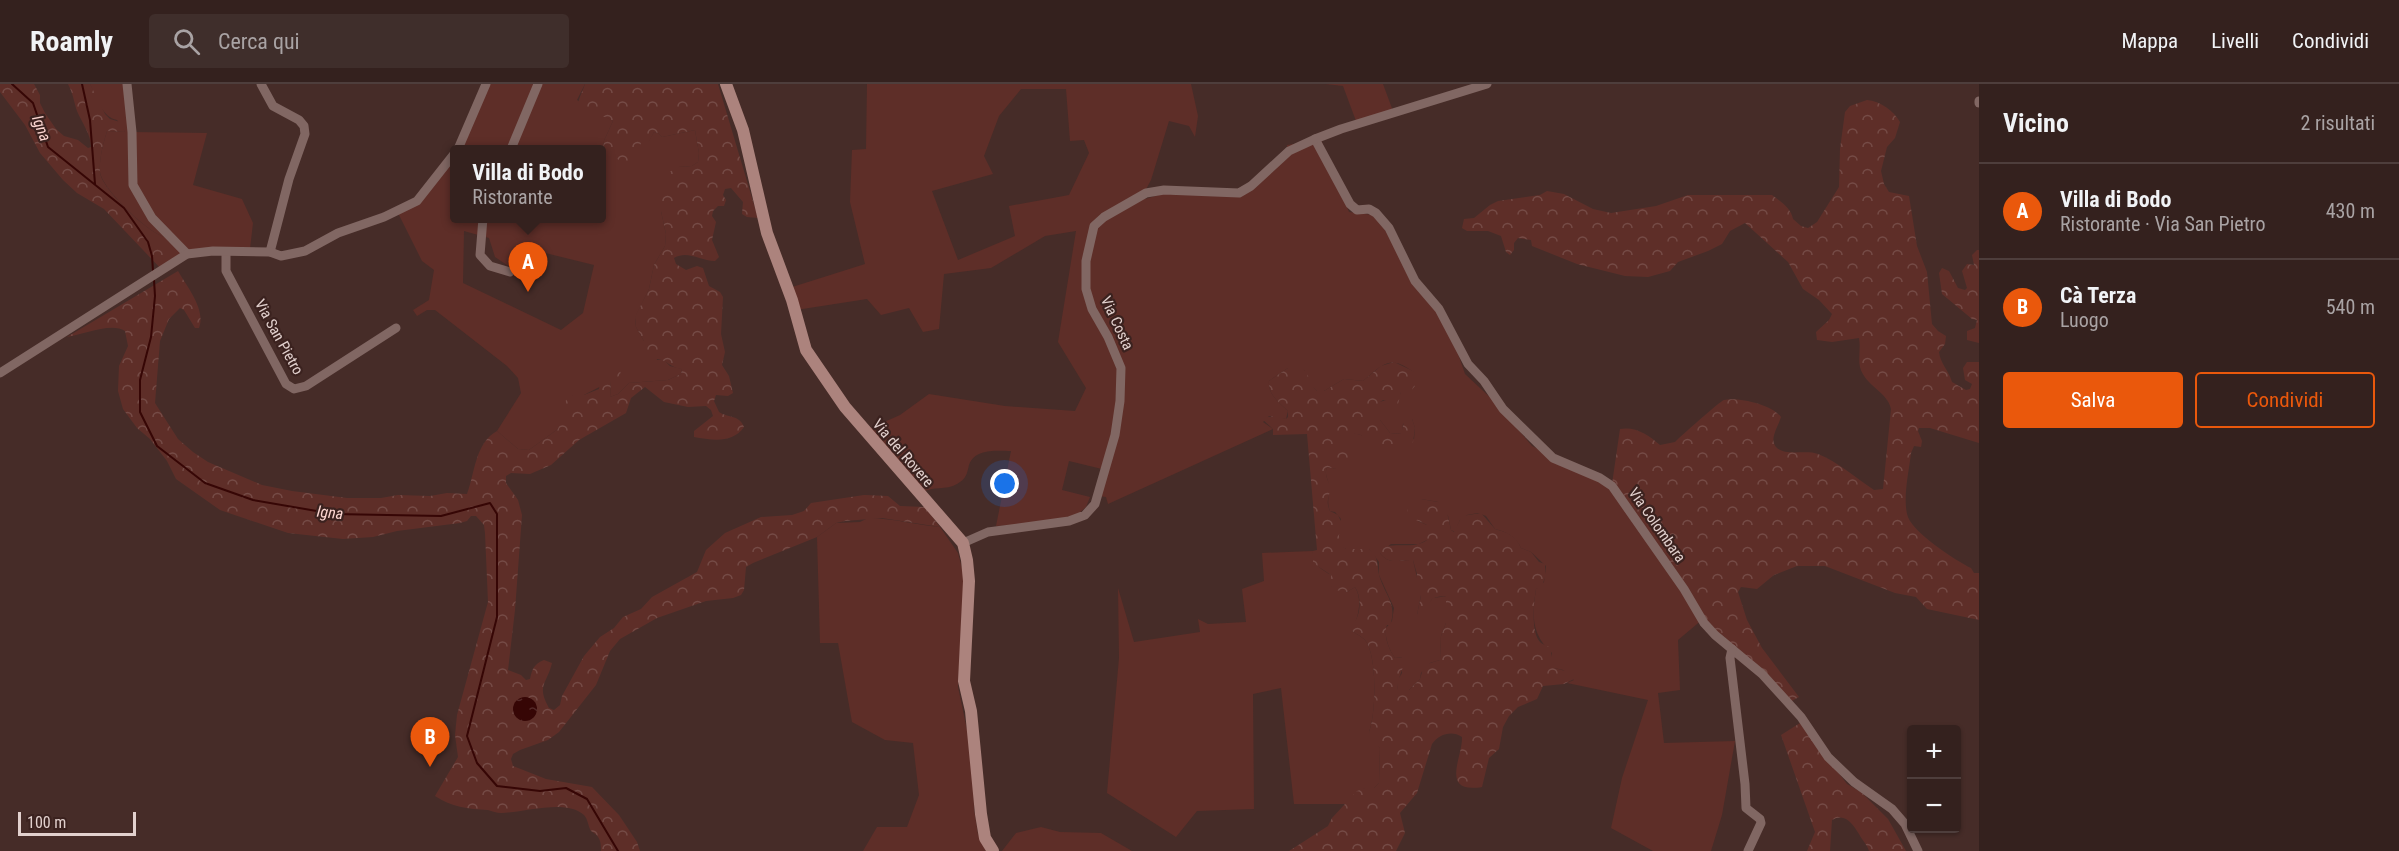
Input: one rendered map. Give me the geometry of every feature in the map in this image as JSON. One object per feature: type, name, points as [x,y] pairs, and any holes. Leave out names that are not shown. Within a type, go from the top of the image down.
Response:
[{"type":"street","points":[[127,84],[132,132],[133,185],[152,218],[187,254]]},
{"type":"street","points":[[261,84],[273,106],[299,120],[304,126],[305,134],[289,179],[270,252]]},
{"type":"street","points":[[460,145],[486,84]]},
{"type":"street","points":[[513,145],[538,84]]},
{"type":"street","name":"Via del Rovere","points":[[726,84],[743,130],[772,252],[784,277],[806,350],[820,374],[850,414],[963,543]]},
{"type":"street","name":"Via Costa","points":[[963,543],[988,532],[1069,521],[1084,515],[1095,504],[1115,435],[1120,401],[1121,368],[1108,337],[1092,309],[1086,289],[1086,261],[1094,226],[1146,193],[1179,189],[1239,193],[1251,186],[1289,151],[1315,139],[1487,84]]},
{"type":"street","name":"Via Colombara","points":[[1315,139],[1350,204],[1357,210],[1369,209],[1376,213],[1389,228],[1415,281],[1439,309],[1468,364],[1484,381],[1503,409],[1553,458],[1600,478],[1612,486],[1684,589],[1704,622],[1715,635],[1762,674],[1789,704],[1828,757],[1854,782],[1892,808],[1905,824],[1918,851]]},
{"type":"street","points":[[0,373],[187,254],[199,251],[270,252],[281,256],[305,251],[338,233],[384,217],[417,201],[450,159]]},
{"type":"street","points":[[483,223],[480,255],[490,266],[510,272]]},
{"type":"street","name":"Via San Pietro","points":[[226,253],[226,271],[286,384],[294,389],[306,386],[396,328]]},
{"type":"street","points":[[963,543],[968,560],[969,581],[964,681],[971,711],[985,838],[993,851]]},
{"type":"street","points":[[1732,649],[1730,658],[1746,808],[1760,819],[1761,823],[1748,851]]},
{"type":"green space","points":[[0,84],[34,84],[40,95],[40,103],[56,129],[64,136],[78,140],[88,148],[91,147],[90,138],[77,111],[68,84],[90,84],[105,114],[110,119],[120,122],[125,132],[107,131],[100,162],[100,173],[117,199],[138,220],[165,237],[163,271],[104,209],[77,193],[63,180],[40,153],[25,125],[0,92]]},
{"type":"green space","points":[[90,84],[125,84],[130,132],[207,133],[193,185],[242,199],[253,223],[250,249],[193,254],[163,271],[165,237],[148,228],[127,210],[103,180],[100,162],[107,131],[125,132],[117,120],[103,111]]},
{"type":"green space","points":[[487,84],[585,84],[577,100],[613,121],[604,145],[462,145]]},
{"type":"green space","points":[[585,84],[718,84],[758,218],[742,214],[743,202],[731,188],[725,189],[724,206],[718,206],[712,216],[716,222],[712,240],[719,257],[715,261],[689,255],[674,258],[676,264],[686,270],[697,266],[703,268],[709,286],[720,292],[723,297],[721,334],[725,352],[722,365],[729,376],[733,393],[728,396],[716,395],[714,401],[719,412],[740,420],[744,427],[728,438],[715,440],[694,437],[694,431],[713,416],[711,410],[706,406],[688,407],[664,402],[645,387],[631,398],[626,413],[579,440],[551,465],[530,474],[511,473],[506,476],[506,483],[518,500],[522,515],[508,670],[521,675],[526,680],[530,679],[538,663],[544,660],[552,663],[543,694],[549,708],[554,710],[560,705],[562,696],[584,656],[600,637],[614,628],[623,617],[641,609],[652,597],[697,572],[706,550],[725,533],[761,517],[792,515],[804,511],[811,503],[864,495],[888,496],[900,506],[925,507],[940,527],[882,518],[845,521],[836,523],[817,537],[753,563],[746,567],[744,590],[741,595],[706,601],[657,618],[620,639],[610,651],[596,685],[559,732],[548,740],[513,754],[511,759],[513,766],[546,779],[592,787],[619,815],[637,842],[640,851],[601,851],[598,837],[591,831],[584,815],[576,810],[555,807],[499,813],[460,807],[435,796],[458,757],[455,735],[457,715],[488,602],[484,525],[476,516],[471,516],[467,521],[460,523],[397,531],[373,537],[343,539],[288,533],[220,510],[176,479],[167,461],[123,409],[118,391],[119,366],[128,346],[125,331],[105,328],[67,337],[178,271],[198,306],[199,328],[195,328],[184,310],[180,308],[169,319],[160,341],[155,403],[178,439],[193,452],[208,462],[262,485],[292,491],[347,498],[467,494],[480,451],[484,443],[497,431],[518,449],[529,450],[558,429],[566,400],[573,395],[584,395],[599,389],[604,376],[614,367],[620,370],[621,375],[611,381],[610,397],[618,394],[629,383],[668,380],[681,374],[682,369],[657,359],[655,367],[649,369],[644,360],[644,341],[636,327],[635,317],[649,289],[654,265],[665,246],[666,234],[661,211],[662,185],[667,173],[698,162],[699,153],[695,130],[662,137],[654,132],[648,143],[641,143],[631,160],[619,160],[606,152],[606,145],[604,145],[613,121],[605,117],[584,116],[579,108],[579,100]]},
{"type":"green space","points":[[867,84],[1191,84],[1198,116],[1195,137],[1189,126],[1169,121],[1151,180],[1144,193],[1145,199],[1169,192],[1236,195],[1287,148],[1287,145],[1321,140],[1349,212],[1373,215],[1384,228],[1404,266],[1442,307],[1465,374],[1495,402],[1532,446],[1612,484],[1703,619],[1678,640],[1680,690],[1658,693],[1664,743],[1735,741],[1722,815],[1711,851],[1653,851],[1611,828],[1622,778],[1648,700],[1567,683],[1574,680],[1563,670],[1554,668],[1551,664],[1552,653],[1540,639],[1535,624],[1536,589],[1544,582],[1546,566],[1531,552],[1521,548],[1510,535],[1495,529],[1486,516],[1478,513],[1467,515],[1460,520],[1455,532],[1451,530],[1448,516],[1438,502],[1421,499],[1418,521],[1427,525],[1427,540],[1419,544],[1391,544],[1380,553],[1391,561],[1413,560],[1421,595],[1417,615],[1433,598],[1447,596],[1446,623],[1441,636],[1440,660],[1430,663],[1421,673],[1420,679],[1409,690],[1398,690],[1397,681],[1402,673],[1402,657],[1395,658],[1387,641],[1385,629],[1392,621],[1394,608],[1379,575],[1379,562],[1369,549],[1346,549],[1338,545],[1338,527],[1341,519],[1335,512],[1330,511],[1326,472],[1327,467],[1337,469],[1339,436],[1346,431],[1367,438],[1414,439],[1415,428],[1412,419],[1403,424],[1402,434],[1390,433],[1380,420],[1379,402],[1399,397],[1401,392],[1415,386],[1414,372],[1401,364],[1391,363],[1378,368],[1363,381],[1344,379],[1324,391],[1317,391],[1311,385],[1304,370],[1288,368],[1269,381],[1272,394],[1288,411],[1286,419],[1269,416],[1263,422],[1273,429],[1108,504],[1106,497],[1099,496],[1106,470],[1069,461],[1062,490],[1090,497],[1086,507],[1068,523],[996,526],[1011,451],[981,453],[972,460],[966,476],[960,482],[953,486],[931,489],[922,493],[864,431],[900,415],[929,394],[1005,406],[1075,411],[1086,388],[1058,342],[1076,231],[1045,236],[991,268],[944,274],[939,329],[923,332],[909,308],[881,315],[867,299],[796,310],[789,288],[865,264],[850,202],[852,150],[866,149]],"holes":[[[1021,89],[1066,89],[1070,141],[1084,140],[1089,153],[1069,195],[1009,206],[1015,236],[958,260],[932,191],[993,174],[984,156],[999,116]]]},
{"type":"green space","points":[[1325,84],[1383,84],[1393,111],[1356,121],[1343,86]]},
{"type":"green space","points":[[1867,100],[1886,107],[1900,122],[1895,138],[1887,147],[1881,171],[1884,184],[1889,192],[1909,196],[1917,246],[1927,272],[1932,324],[1946,336],[1945,344],[1939,352],[1941,360],[1952,382],[1966,390],[1970,389],[1972,384],[1965,380],[1963,368],[1967,362],[1979,362],[1979,443],[1930,428],[1919,428],[1921,447],[1914,446],[1911,453],[1906,499],[1907,514],[1916,529],[1945,552],[1971,568],[1974,573],[1979,573],[1979,620],[1927,609],[1916,597],[1895,593],[1825,566],[1797,566],[1774,575],[1757,589],[1741,587],[1738,592],[1747,620],[1762,648],[1799,697],[1788,703],[1710,628],[1612,484],[1620,429],[1626,428],[1642,432],[1660,445],[1675,442],[1724,400],[1746,401],[1770,409],[1781,417],[1773,440],[1780,450],[1818,454],[1840,466],[1874,490],[1883,489],[1891,409],[1886,398],[1863,374],[1859,364],[1859,338],[1832,342],[1817,340],[1816,332],[1832,314],[1819,300],[1803,289],[1788,262],[1745,223],[1730,231],[1722,244],[1678,262],[1670,271],[1648,277],[1625,276],[1577,264],[1532,246],[1531,240],[1518,238],[1510,255],[1506,252],[1501,236],[1488,231],[1467,231],[1462,228],[1464,219],[1474,218],[1498,201],[1540,195],[1547,191],[1564,194],[1593,209],[1611,213],[1656,206],[1688,195],[1772,195],[1788,208],[1793,219],[1801,226],[1808,228],[1817,222],[1839,187],[1840,149],[1845,112],[1850,106]]},
{"type":"green space","points":[[695,130],[699,153],[698,162],[692,166],[679,167],[661,211],[666,234],[665,246],[654,265],[649,289],[635,318],[636,327],[644,341],[644,360],[664,360],[670,366],[682,369],[681,374],[668,380],[629,383],[618,394],[610,397],[611,381],[584,395],[573,395],[558,429],[529,450],[518,449],[497,431],[521,393],[518,378],[507,366],[435,310],[427,310],[417,316],[413,310],[429,300],[434,270],[422,261],[398,213],[419,204],[450,161],[450,223],[606,223],[606,149],[638,149],[641,142],[648,142],[654,132],[662,137]],"holes":[[[464,231],[489,238],[495,257],[510,267],[529,249],[594,265],[583,313],[561,330],[463,283]]]},
{"type":"green space","points":[[1979,250],[1979,343],[1967,340],[1967,331],[1975,328],[1977,320],[1972,319],[1942,294],[1939,273],[1942,268],[1949,271],[1958,288],[1965,290],[1967,288],[1962,271],[1967,264],[1974,265],[1972,255]]},
{"type":"green space","points":[[1394,362],[1415,372],[1415,386],[1410,392],[1401,392],[1398,404],[1383,400],[1380,402],[1380,420],[1390,433],[1401,434],[1405,418],[1412,419],[1415,428],[1413,442],[1397,453],[1386,453],[1361,435],[1346,432],[1340,436],[1339,443],[1350,455],[1349,468],[1341,470],[1327,467],[1326,474],[1330,488],[1329,508],[1338,515],[1343,526],[1339,535],[1339,544],[1346,549],[1369,549],[1376,558],[1381,582],[1392,611],[1390,625],[1387,625],[1386,629],[1387,642],[1395,658],[1404,657],[1398,690],[1409,690],[1420,679],[1424,665],[1440,660],[1441,636],[1446,623],[1446,596],[1432,599],[1424,616],[1420,618],[1417,615],[1421,596],[1415,589],[1417,574],[1413,560],[1391,561],[1380,553],[1380,549],[1386,547],[1422,543],[1427,540],[1427,525],[1411,517],[1408,511],[1410,501],[1421,499],[1443,503],[1451,530],[1454,532],[1462,516],[1481,513],[1495,529],[1511,535],[1521,548],[1531,552],[1539,562],[1545,564],[1542,586],[1536,589],[1535,594],[1535,632],[1541,643],[1550,647],[1554,668],[1569,672],[1574,679],[1564,684],[1543,686],[1537,699],[1518,707],[1509,716],[1503,727],[1499,749],[1489,758],[1482,787],[1469,788],[1461,785],[1457,780],[1457,763],[1462,737],[1450,734],[1435,741],[1432,744],[1417,793],[1400,813],[1405,833],[1396,851],[1289,851],[1328,826],[1332,818],[1357,791],[1374,788],[1379,783],[1380,748],[1370,737],[1369,732],[1374,699],[1372,657],[1364,639],[1352,631],[1352,625],[1360,607],[1359,596],[1355,587],[1347,592],[1335,590],[1331,586],[1331,575],[1313,563],[1313,551],[1317,550],[1307,434],[1273,435],[1273,429],[1261,418],[1275,416],[1286,419],[1288,417],[1288,411],[1272,394],[1269,381],[1288,368],[1301,367],[1317,391],[1324,391],[1344,379],[1363,381],[1381,366]]},
{"type":"green space","points":[[868,518],[940,527],[958,553],[964,575],[958,687],[973,758],[974,809],[978,834],[986,851],[863,851],[877,827],[907,827],[919,795],[913,743],[885,740],[852,722],[838,643],[820,643],[817,537],[836,523],[860,522]]},
{"type":"green space","points":[[1313,551],[1316,563],[1331,575],[1331,586],[1347,592],[1355,587],[1359,598],[1359,609],[1352,631],[1364,639],[1372,657],[1374,699],[1369,732],[1380,748],[1379,783],[1374,788],[1365,788],[1346,804],[1294,804],[1281,688],[1253,694],[1254,809],[1197,811],[1176,837],[1107,793],[1119,658],[1118,588],[1134,642],[1200,632],[1198,619],[1208,624],[1246,622],[1242,589],[1264,581],[1262,553]]},
{"type":"green space","points":[[1800,723],[1847,784],[1861,792],[1888,819],[1906,851],[1869,851],[1851,823],[1841,817],[1832,820],[1830,851],[1807,851],[1815,832],[1781,735]]},
{"type":"green space","points":[[1041,827],[1060,832],[1101,833],[1132,851],[1002,851],[1016,833]]},
{"type":"water","points":[[525,697],[534,700],[537,709],[534,718],[525,721],[516,718],[513,709],[516,700]]},
{"type":"waterway","name":"Igna","points":[[12,84],[33,103],[48,147],[124,208],[148,242],[153,271]]},
{"type":"waterway","points":[[82,84],[90,120],[95,184]]},
{"type":"waterway","name":"Igna","points":[[154,280],[155,296],[151,337],[140,380],[140,412],[157,446],[205,483],[253,500],[334,514],[441,516],[490,503],[497,514],[497,617],[467,736],[477,763],[497,786],[540,791],[566,788],[587,799],[618,851]]},
{"type":"place","name":"Villa di Bodo","points":[[528,292]]},
{"type":"place","name":"Cà Terza","points":[[430,767]]}]
